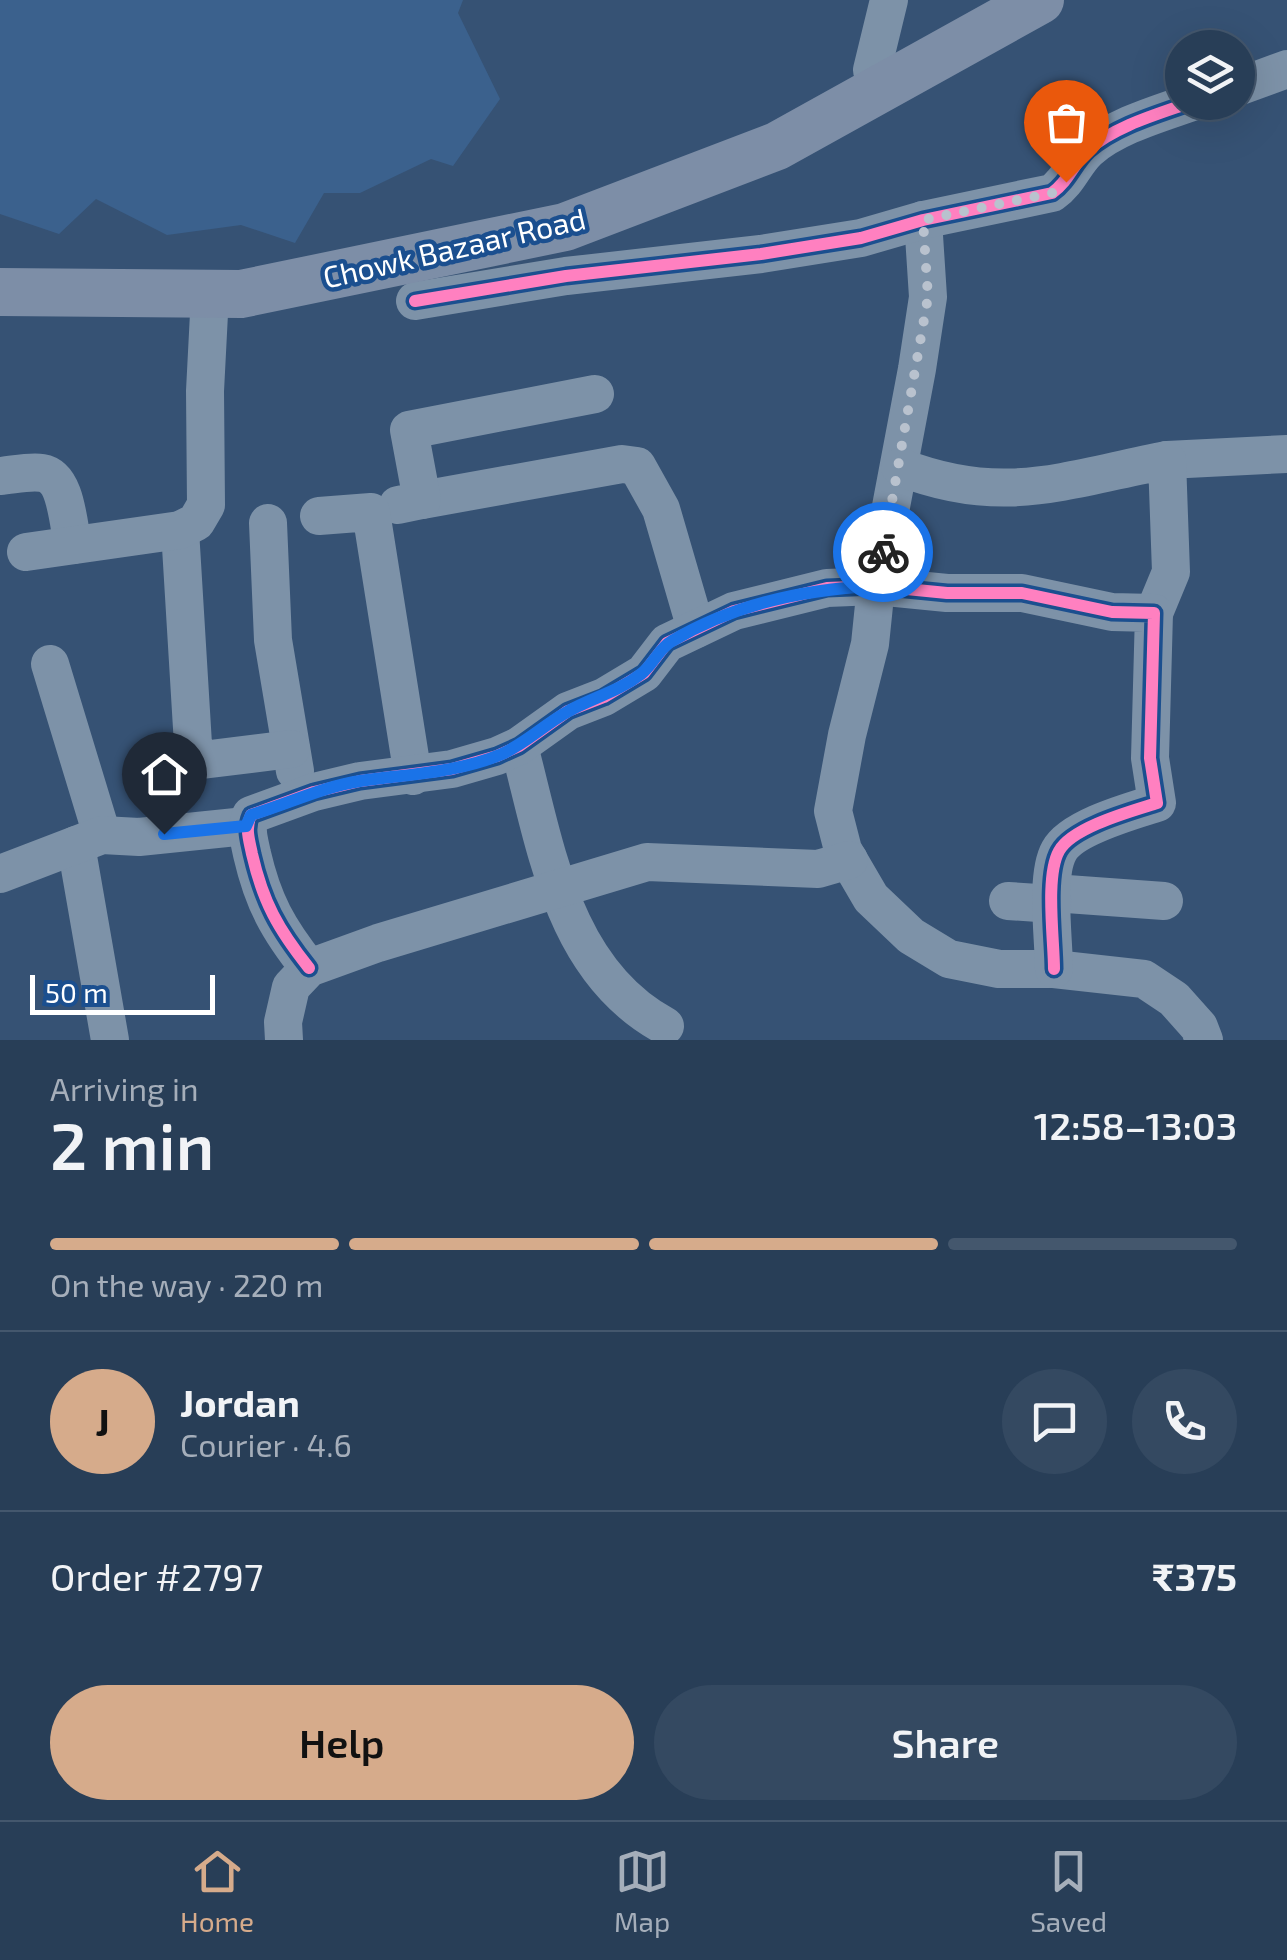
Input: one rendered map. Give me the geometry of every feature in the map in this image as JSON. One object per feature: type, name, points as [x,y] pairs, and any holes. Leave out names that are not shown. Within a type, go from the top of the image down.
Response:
[{"type":"main road","name":"Chowk Bazaar Road","points":[[0,292],[242,294],[564,227],[777,146],[1040,0]]},
{"type":"street","points":[[881,87],[872,70],[890,0]]},
{"type":"street","points":[[1255,81],[1287,70]]},
{"type":"street","points":[[415,302],[566,276],[761,254],[861,238],[923,220],[1052,193],[1066,182],[1084,153],[1104,138],[1165,113]]},
{"type":"street","points":[[923,220],[928,297],[876,586],[870,644],[847,735],[834,810],[843,850],[872,898],[911,936],[950,959],[999,969],[1054,969],[1144,979],[1174,999],[1199,1027],[1204,1040]]},
{"type":"street","points":[[26,552],[180,530],[196,522],[206,505],[205,391],[210,294]]},
{"type":"street","points":[[422,500],[408,430],[595,394]]},
{"type":"street","points":[[900,467],[940,483],[979,489],[1023,489],[1167,460],[1287,454]]},
{"type":"street","points":[[1054,969],[1054,868],[1060,848],[1086,830],[1157,803],[1150,758],[1154,613],[1171,572],[1167,460]]},
{"type":"street","points":[[320,516],[372,512],[622,464],[637,466],[661,508],[696,629]]},
{"type":"street","points":[[0,476],[39,473],[58,483],[73,545]]},
{"type":"street","points":[[372,512],[413,776]]},
{"type":"street","points":[[268,523],[274,640],[300,798]]},
{"type":"street","points":[[180,530],[194,761],[292,749]]},
{"type":"street","points":[[309,968],[280,932],[261,892],[246,826],[251,815],[360,781],[452,769],[520,746],[568,711],[604,697],[644,673],[667,643],[734,611],[827,588],[876,586],[947,593],[1022,593],[1112,612],[1154,613]]},
{"type":"street","points":[[50,664],[89,840],[110,1040]]},
{"type":"street","points":[[520,746],[556,888],[587,954],[638,1011],[665,1026]]},
{"type":"street","points":[[0,874],[89,840],[246,826]]},
{"type":"street","points":[[284,1040],[291,987],[309,968],[378,943],[647,862],[818,869],[848,860]]},
{"type":"street","points":[[1008,901],[1164,900]]},
{"type":"water","points":[[0,0],[463,0],[458,13],[500,99],[453,166],[431,159],[360,193],[324,193],[295,243],[241,225],[167,235],[96,199],[59,234],[0,214]]},
{"type":"cycle path","points":[[415,301],[566,276],[761,254],[861,238],[923,220],[1052,193],[1099,142],[1165,112]]},
{"type":"cycle path","points":[[309,968],[280,927],[261,887],[249,839],[251,815],[314,792],[360,781],[452,769],[497,756],[519,746],[568,711],[604,697],[644,673],[667,643],[734,611],[827,588],[876,586],[947,593],[1022,593],[1112,612],[1154,613],[1150,758],[1157,803],[1089,827],[1059,851],[1051,892],[1054,969]]},
{"type":"way so far","points":[[883,552],[928,297],[923,220],[1052,193],[1066,182]]},
{"type":"route","points":[[164,834],[246,826],[251,815],[314,792],[360,781],[452,769],[497,756],[520,746],[568,711],[604,697],[644,673],[667,643],[734,611],[827,588],[876,586],[883,552]]}]
